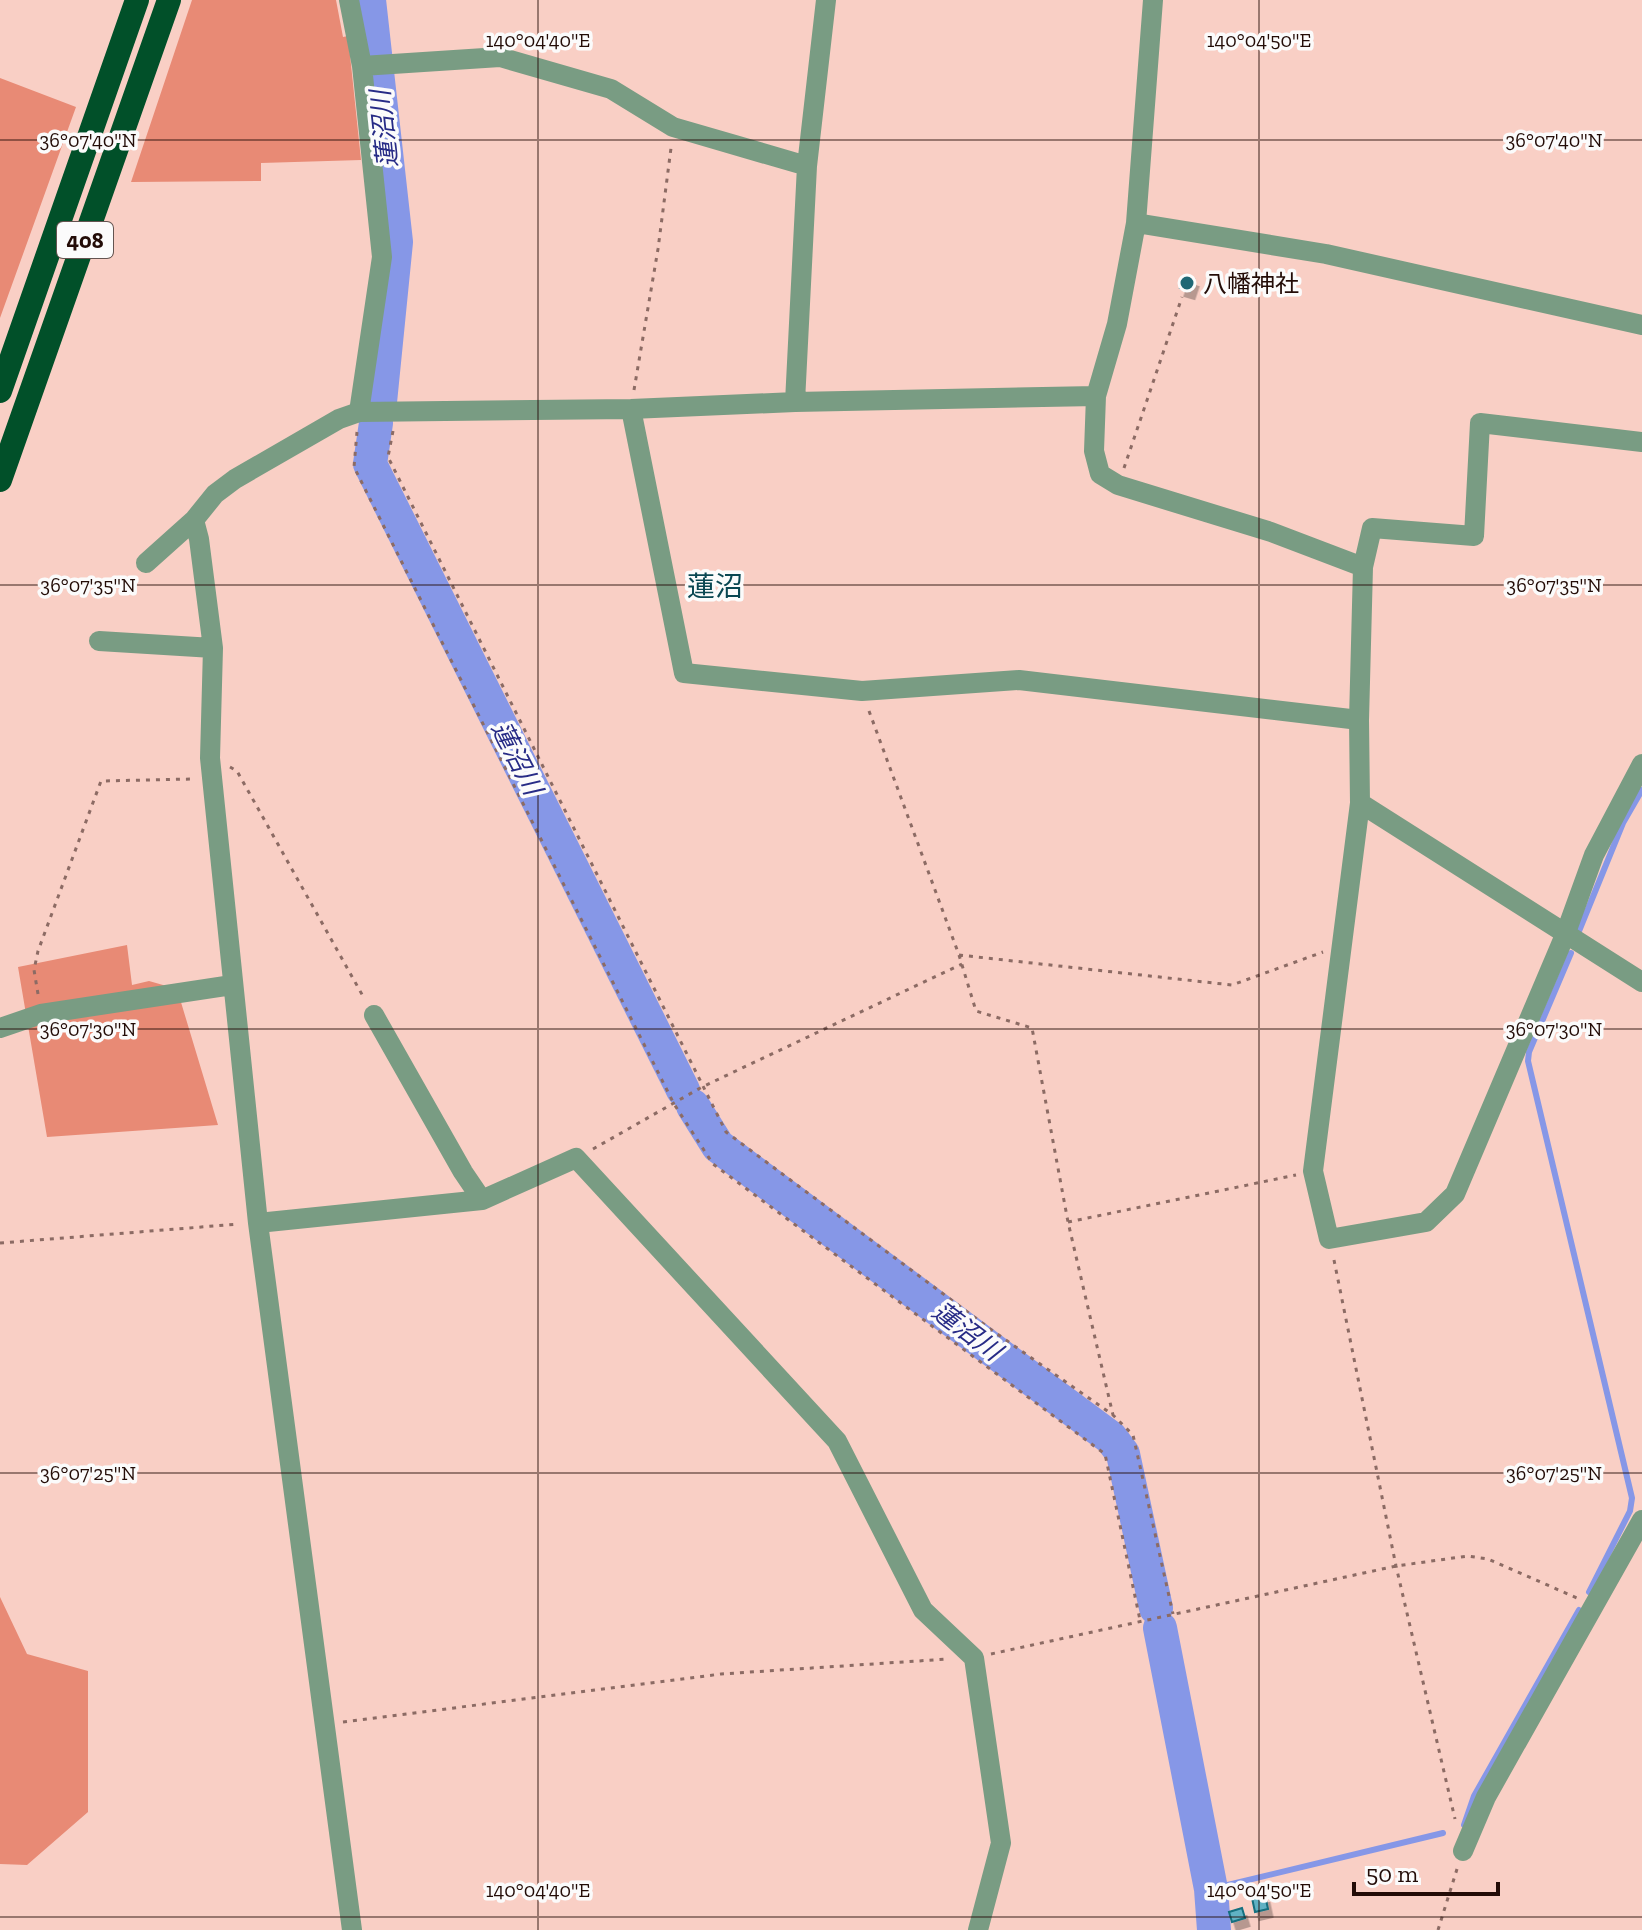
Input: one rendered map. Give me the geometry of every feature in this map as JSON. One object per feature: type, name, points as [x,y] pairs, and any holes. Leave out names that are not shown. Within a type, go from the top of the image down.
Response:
[{"type":"highway","name":"408","points":[[0,391],[137,0]]},
{"type":"highway","name":"408","points":[[0,480],[169,0]]},
{"type":"street","points":[[349,0],[364,66],[382,257],[359,412]]},
{"type":"street","points":[[795,402],[807,166],[826,0]]},
{"type":"street","points":[[1153,0],[1136,223],[1117,324],[1096,396],[1094,451],[1100,474],[1118,485],[1271,532],[1363,567]]},
{"type":"street","points":[[364,66],[500,57],[611,89],[673,127],[807,166]]},
{"type":"street","points":[[1136,223],[1326,254],[1642,325]]},
{"type":"street","points":[[146,563],[194,520],[215,494],[235,479],[339,419],[359,412],[631,409],[795,402],[1096,396]]},
{"type":"street","points":[[631,409],[684,673],[862,691],[1019,680],[1359,720]]},
{"type":"street","points":[[1642,442],[1480,423],[1474,536],[1372,528],[1363,567],[1360,803],[1313,1171],[1329,1239],[1426,1222],[1455,1194],[1565,935],[1594,855],[1642,764]]},
{"type":"street","points":[[194,520],[213,648],[210,758],[258,1223],[352,1930]]},
{"type":"street","points":[[99,641],[213,648]]},
{"type":"street","points":[[1360,803],[1642,982]]},
{"type":"street","points":[[0,1028],[41,1014],[232,985]]},
{"type":"street","points":[[374,1015],[482,1200]]},
{"type":"street","points":[[258,1223],[482,1200],[576,1158],[837,1441],[923,1610],[974,1658],[1001,1843],[978,1930]]},
{"type":"street","points":[[1463,1851],[1486,1797],[1642,1520]]},
{"type":"path","points":[[631,409],[658,249],[673,127]]},
{"type":"path","points":[[1118,485],[1182,297]]},
{"type":"path","points":[[359,412],[354,467],[674,1104],[713,1164],[1105,1454],[1140,1620]]},
{"type":"path","points":[[397,413],[388,457],[726,1132],[993,1331],[1113,1415],[1133,1435],[1173,1614]]},
{"type":"path","points":[[862,691],[905,815],[959,955],[976,1011],[1032,1028],[1068,1222],[1113,1415]]},
{"type":"path","points":[[210,758],[237,771],[374,1015]]},
{"type":"path","points":[[41,1014],[34,970],[38,951],[101,781],[212,779]]},
{"type":"path","points":[[959,955],[1232,985],[1341,945]]},
{"type":"path","points":[[576,1158],[702,1087],[962,964]]},
{"type":"path","points":[[1068,1222],[1313,1171]]},
{"type":"path","points":[[0,1243],[258,1223]]},
{"type":"path","points":[[1329,1239],[1396,1566],[1463,1851],[1438,1930]]},
{"type":"path","points":[[326,1724],[721,1674],[974,1658],[1396,1566],[1468,1556],[1488,1559],[1595,1606]]},
{"type":"shaded area","points":[[192,0],[336,0],[343,37],[348,36],[361,160],[261,163],[261,181],[131,182]]},
{"type":"shaded area","points":[[0,78],[76,107],[0,318]]},
{"type":"shaded area","points":[[127,945],[132,985],[149,981],[177,989],[218,1125],[47,1137],[18,967]]},
{"type":"shaded area","points":[[0,1597],[27,1654],[88,1671],[88,1812],[27,1865],[0,1864]]},
{"type":"building","name":"八幡神社","points":[[1184,276],[1194,279],[1190,291],[1180,288]]},
{"type":"building","points":[[1265,1895],[1268,1909],[1255,1912],[1252,1898]]},
{"type":"building","points":[[1242,1908],[1245,1918],[1232,1922],[1229,1912]]},
{"type":"waterway","name":"蓮沼川","points":[[369,0],[396,242],[380,402]]},
{"type":"waterway","name":"蓮沼川","points":[[376,423],[370,464],[683,1090]]},
{"type":"waterway","points":[[1579,931],[1623,823],[1642,790]]},
{"type":"waterway","points":[[1571,953],[1529,1052],[1528,1061],[1632,1498],[1630,1511],[1589,1592]]},
{"type":"waterway","name":"蓮沼川","points":[[693,1106],[718,1146],[1111,1438],[1123,1454],[1156,1608]]},
{"type":"waterway","points":[[1464,1825],[1474,1796],[1579,1610]]},
{"type":"waterway","name":"蓮沼川","points":[[1160,1628],[1211,1889],[1214,1930]]},
{"type":"waterway","points":[[1211,1889],[1443,1833]]},
{"type":"place","name":"八幡神社","points":[[1187,283]]},
{"type":"district","name":"蓮沼","points":[[715,586]]}]
